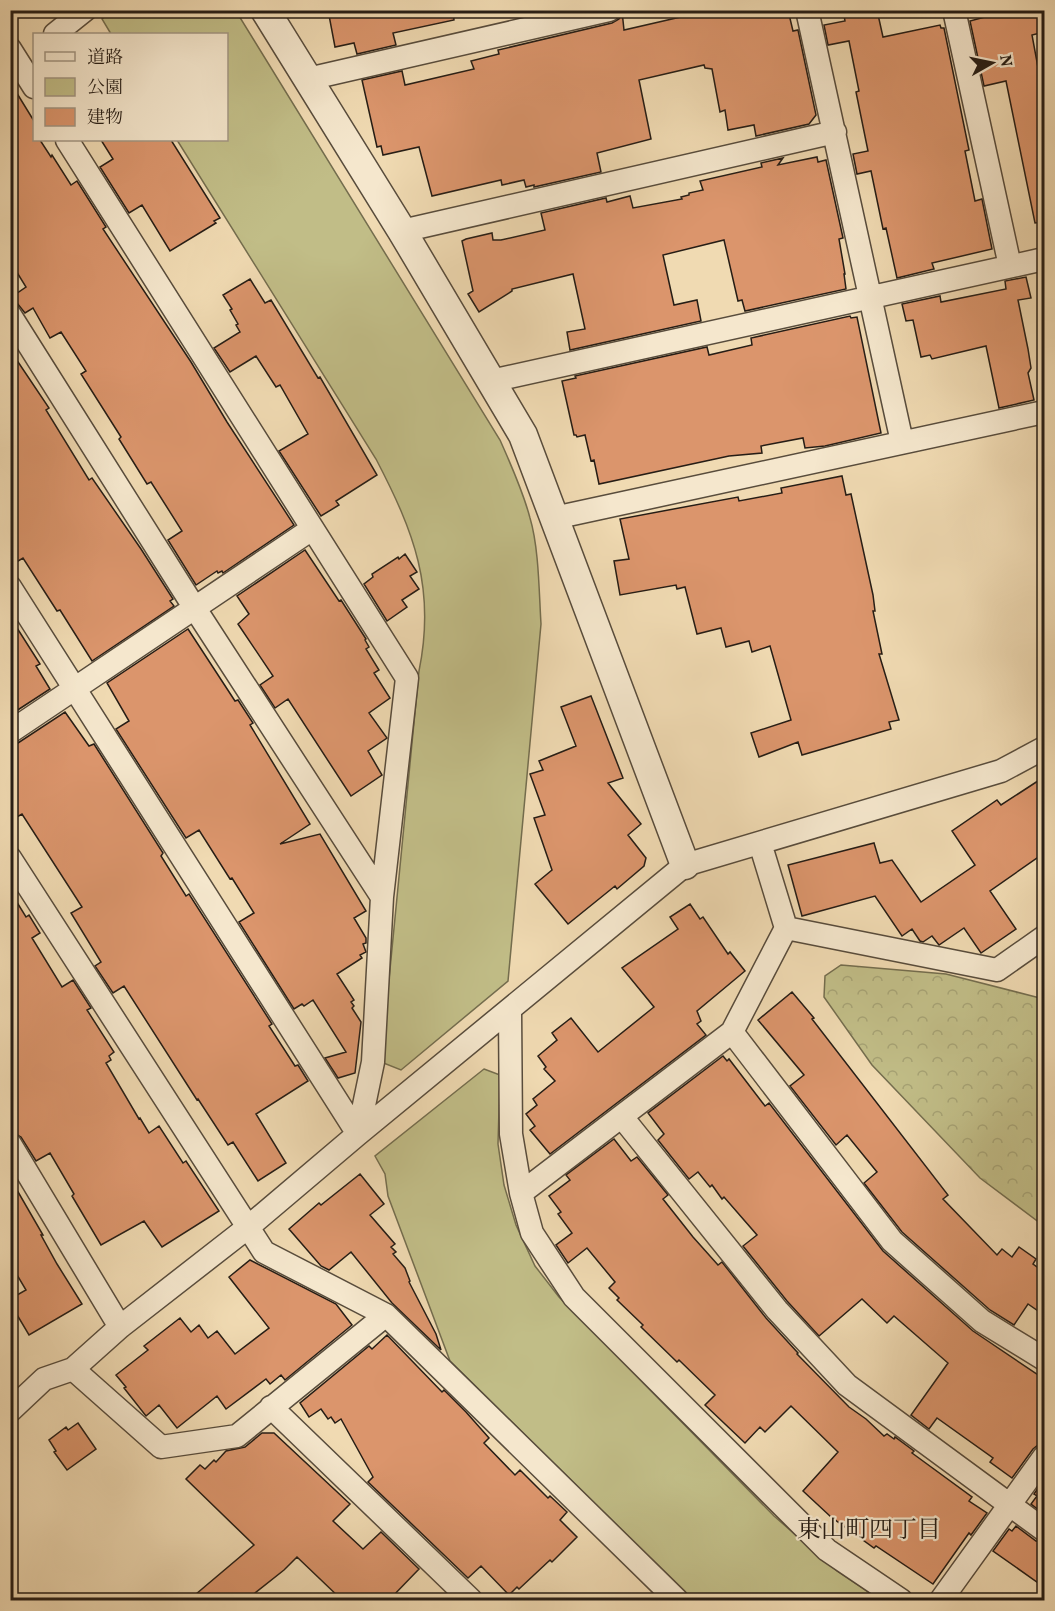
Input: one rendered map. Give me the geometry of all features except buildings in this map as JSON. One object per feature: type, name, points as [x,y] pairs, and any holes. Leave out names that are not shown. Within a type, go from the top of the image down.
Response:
[{"type":"street","points":[[56,33],[85,10]]},
{"type":"street","points":[[265,10],[402,231],[523,435],[685,865]]},
{"type":"street","points":[[308,80],[609,10]]},
{"type":"street","points":[[807,10],[902,442]]},
{"type":"street","points":[[954,10],[1010,266]]},
{"type":"street","points":[[19,58],[33,85]]},
{"type":"street","points":[[402,231],[835,132]]},
{"type":"street","points":[[69,141],[406,678],[382,897],[373,1062],[358,1134]]},
{"type":"street","points":[[491,381],[1044,259]]},
{"type":"street","points":[[10,315],[194,607],[382,897]]},
{"type":"street","points":[[554,518],[1044,412]]},
{"type":"street","points":[[10,732],[312,529]]},
{"type":"street","points":[[10,587],[358,1134]]},
{"type":"street","points":[[10,1411],[44,1379],[73,1369],[120,1327],[247,1228],[685,865],[1001,771],[1044,748]]},
{"type":"street","points":[[521,1192],[732,1032],[786,928],[760,843]]},
{"type":"street","points":[[10,858],[264,1252],[386,1315],[677,1600]]},
{"type":"street","points":[[786,928],[997,970],[1044,937]]},
{"type":"street","points":[[510,1010],[511,1134],[521,1192],[532,1233],[574,1297],[827,1550],[901,1600]]},
{"type":"street","points":[[732,1032],[892,1241],[982,1321],[1044,1359]]},
{"type":"street","points":[[622,1117],[777,1310],[847,1385],[1044,1530]]},
{"type":"street","points":[[10,1144],[120,1327]]},
{"type":"street","points":[[73,1369],[161,1447],[237,1436],[386,1315]]},
{"type":"street","points":[[271,1407],[471,1600]]},
{"type":"street","points":[[941,1600],[1044,1457]]},
{"type":"green space","points":[[112,11],[236,11],[500,440],[530,518],[537,557],[541,624],[508,981],[401,1070],[381,1062],[419,671],[424,641],[423,587],[411,536],[376,459],[178,141],[228,141],[228,33],[110,33],[102,19]]},
{"type":"green space","points":[[841,965],[946,974],[1044,999],[1044,1226],[980,1178],[872,1065],[824,997],[825,976]]},
{"type":"green space","points":[[484,1069],[500,1075],[498,1144],[504,1185],[516,1225],[535,1266],[559,1297],[774,1516],[837,1571],[880,1600],[693,1600],[450,1361],[388,1196],[385,1174],[375,1156]]},
{"type":"district","name":"東山町四丁目","points":[[869,1531]]}]
